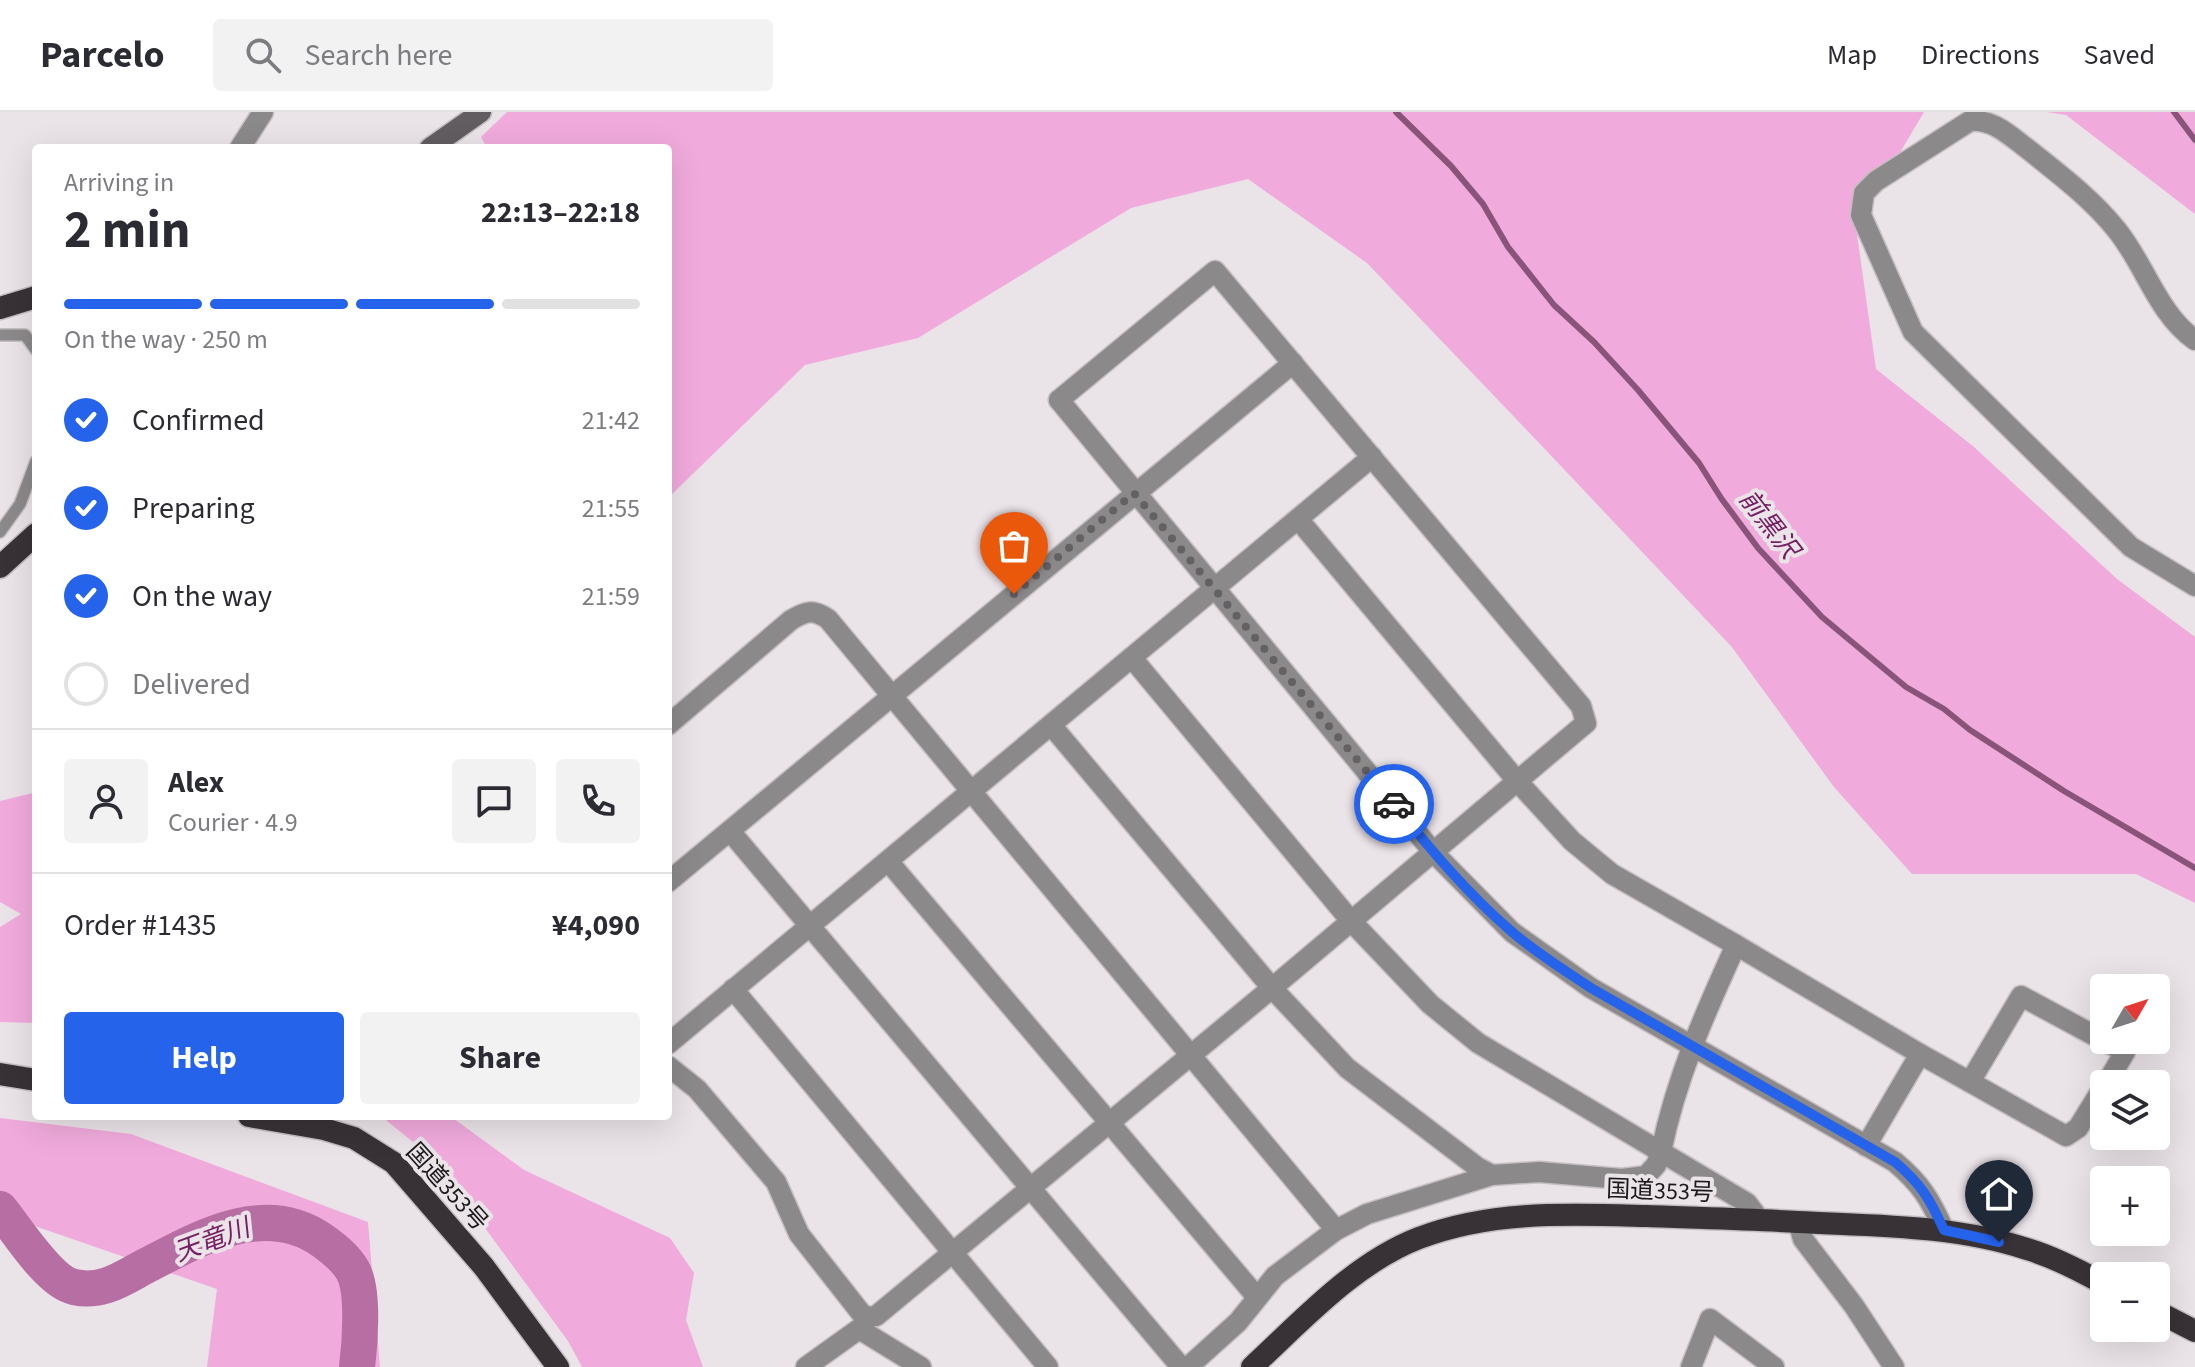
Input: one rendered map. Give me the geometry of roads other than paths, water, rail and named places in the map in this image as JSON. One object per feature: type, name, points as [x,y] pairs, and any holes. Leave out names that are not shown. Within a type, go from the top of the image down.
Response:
[{"type":"highway","points":[[0,308],[32,298]]},
{"type":"highway","points":[[0,567],[32,538]]},
{"type":"highway","points":[[0,1074],[32,1079]]},
{"type":"highway","name":"国道353号","points":[[272,1120],[354,1138],[394,1163],[484,1267],[558,1367]]},
{"type":"highway","name":"国道353号","points":[[1252,1367],[1356,1275],[1385,1254],[1451,1226],[1507,1216],[1567,1214],[1759,1219],[1944,1230],[2026,1248],[2090,1276]]},
{"type":"highway","points":[[2170,1318],[2195,1331]]},
{"type":"main road","points":[[436,144],[481,112]]},
{"type":"street","points":[[243,144],[263,112]]},
{"type":"street","points":[[2195,340],[2182,331],[2165,309],[2118,231],[2080,190],[2000,129],[1983,120],[1970,121],[1876,181],[1864,193],[1861,215],[1913,332],[2131,547],[2195,586]]},
{"type":"street","points":[[672,1069],[697,1089],[776,1182],[799,1234],[861,1313],[867,1317],[882,1312],[954,1253],[1351,921],[1434,853],[1582,729],[1586,723],[1585,713],[1215,271],[1059,400],[1434,853],[1512,932],[1591,988],[1895,1162],[1918,1182],[1944,1230]]},
{"type":"street","points":[[672,879],[1293,363]]},
{"type":"street","points":[[672,1041],[1372,457]]},
{"type":"street","points":[[1298,519],[1518,782],[1572,841],[1612,874],[2066,1136],[2078,1128],[2090,1109]]},
{"type":"street","points":[[672,722],[791,620],[805,612],[817,611],[828,619],[1336,1230]]},
{"type":"street","points":[[1132,658],[1351,921],[1430,1004],[1478,1043],[1747,1203],[1759,1219]]},
{"type":"street","points":[[1051,725],[1272,988],[1347,1068],[1477,1167],[1492,1175]]},
{"type":"street","points":[[730,831],[1181,1367]]},
{"type":"street","points":[[888,861],[1256,1296]]},
{"type":"street","points":[[1188,1367],[1238,1322],[1275,1276],[1336,1230],[1367,1214],[1492,1175],[1539,1172],[1622,1179],[1646,1176],[1656,1165],[1670,1107],[1691,1046],[1736,945]]},
{"type":"street","points":[[733,989],[1048,1367]]},
{"type":"street","points":[[1970,1082],[2021,996],[2125,1052],[2114,1070]]},
{"type":"street","points":[[1866,1146],[1920,1054]]},
{"type":"street","points":[[1798,1222],[1803,1239],[1854,1306],[1894,1367]]},
{"type":"street","points":[[1691,1367],[1710,1319],[1774,1367]]},
{"type":"street","points":[[806,1367],[859,1329],[921,1367]]},
{"type":"lane","points":[[0,335],[25,335],[32,345]]},
{"type":"lane","points":[[0,532],[20,504],[32,472]]},
{"type":"waterway","name":"前黒沢","points":[[1396,112],[1451,166],[1483,204],[1508,247],[1554,305],[1594,342],[1638,390],[1699,463],[1758,548],[1822,617],[1906,687],[1944,709],[1970,730],[2064,791],[2195,868]]},
{"type":"waterway","points":[[2174,112],[2195,140]]},
{"type":"waterway","name":"天竜川","points":[[0,1209],[54,1276],[64,1283],[84,1288],[110,1284],[186,1246],[231,1228],[255,1223],[278,1223],[301,1229],[331,1247],[353,1271],[360,1304],[357,1367]]}]
